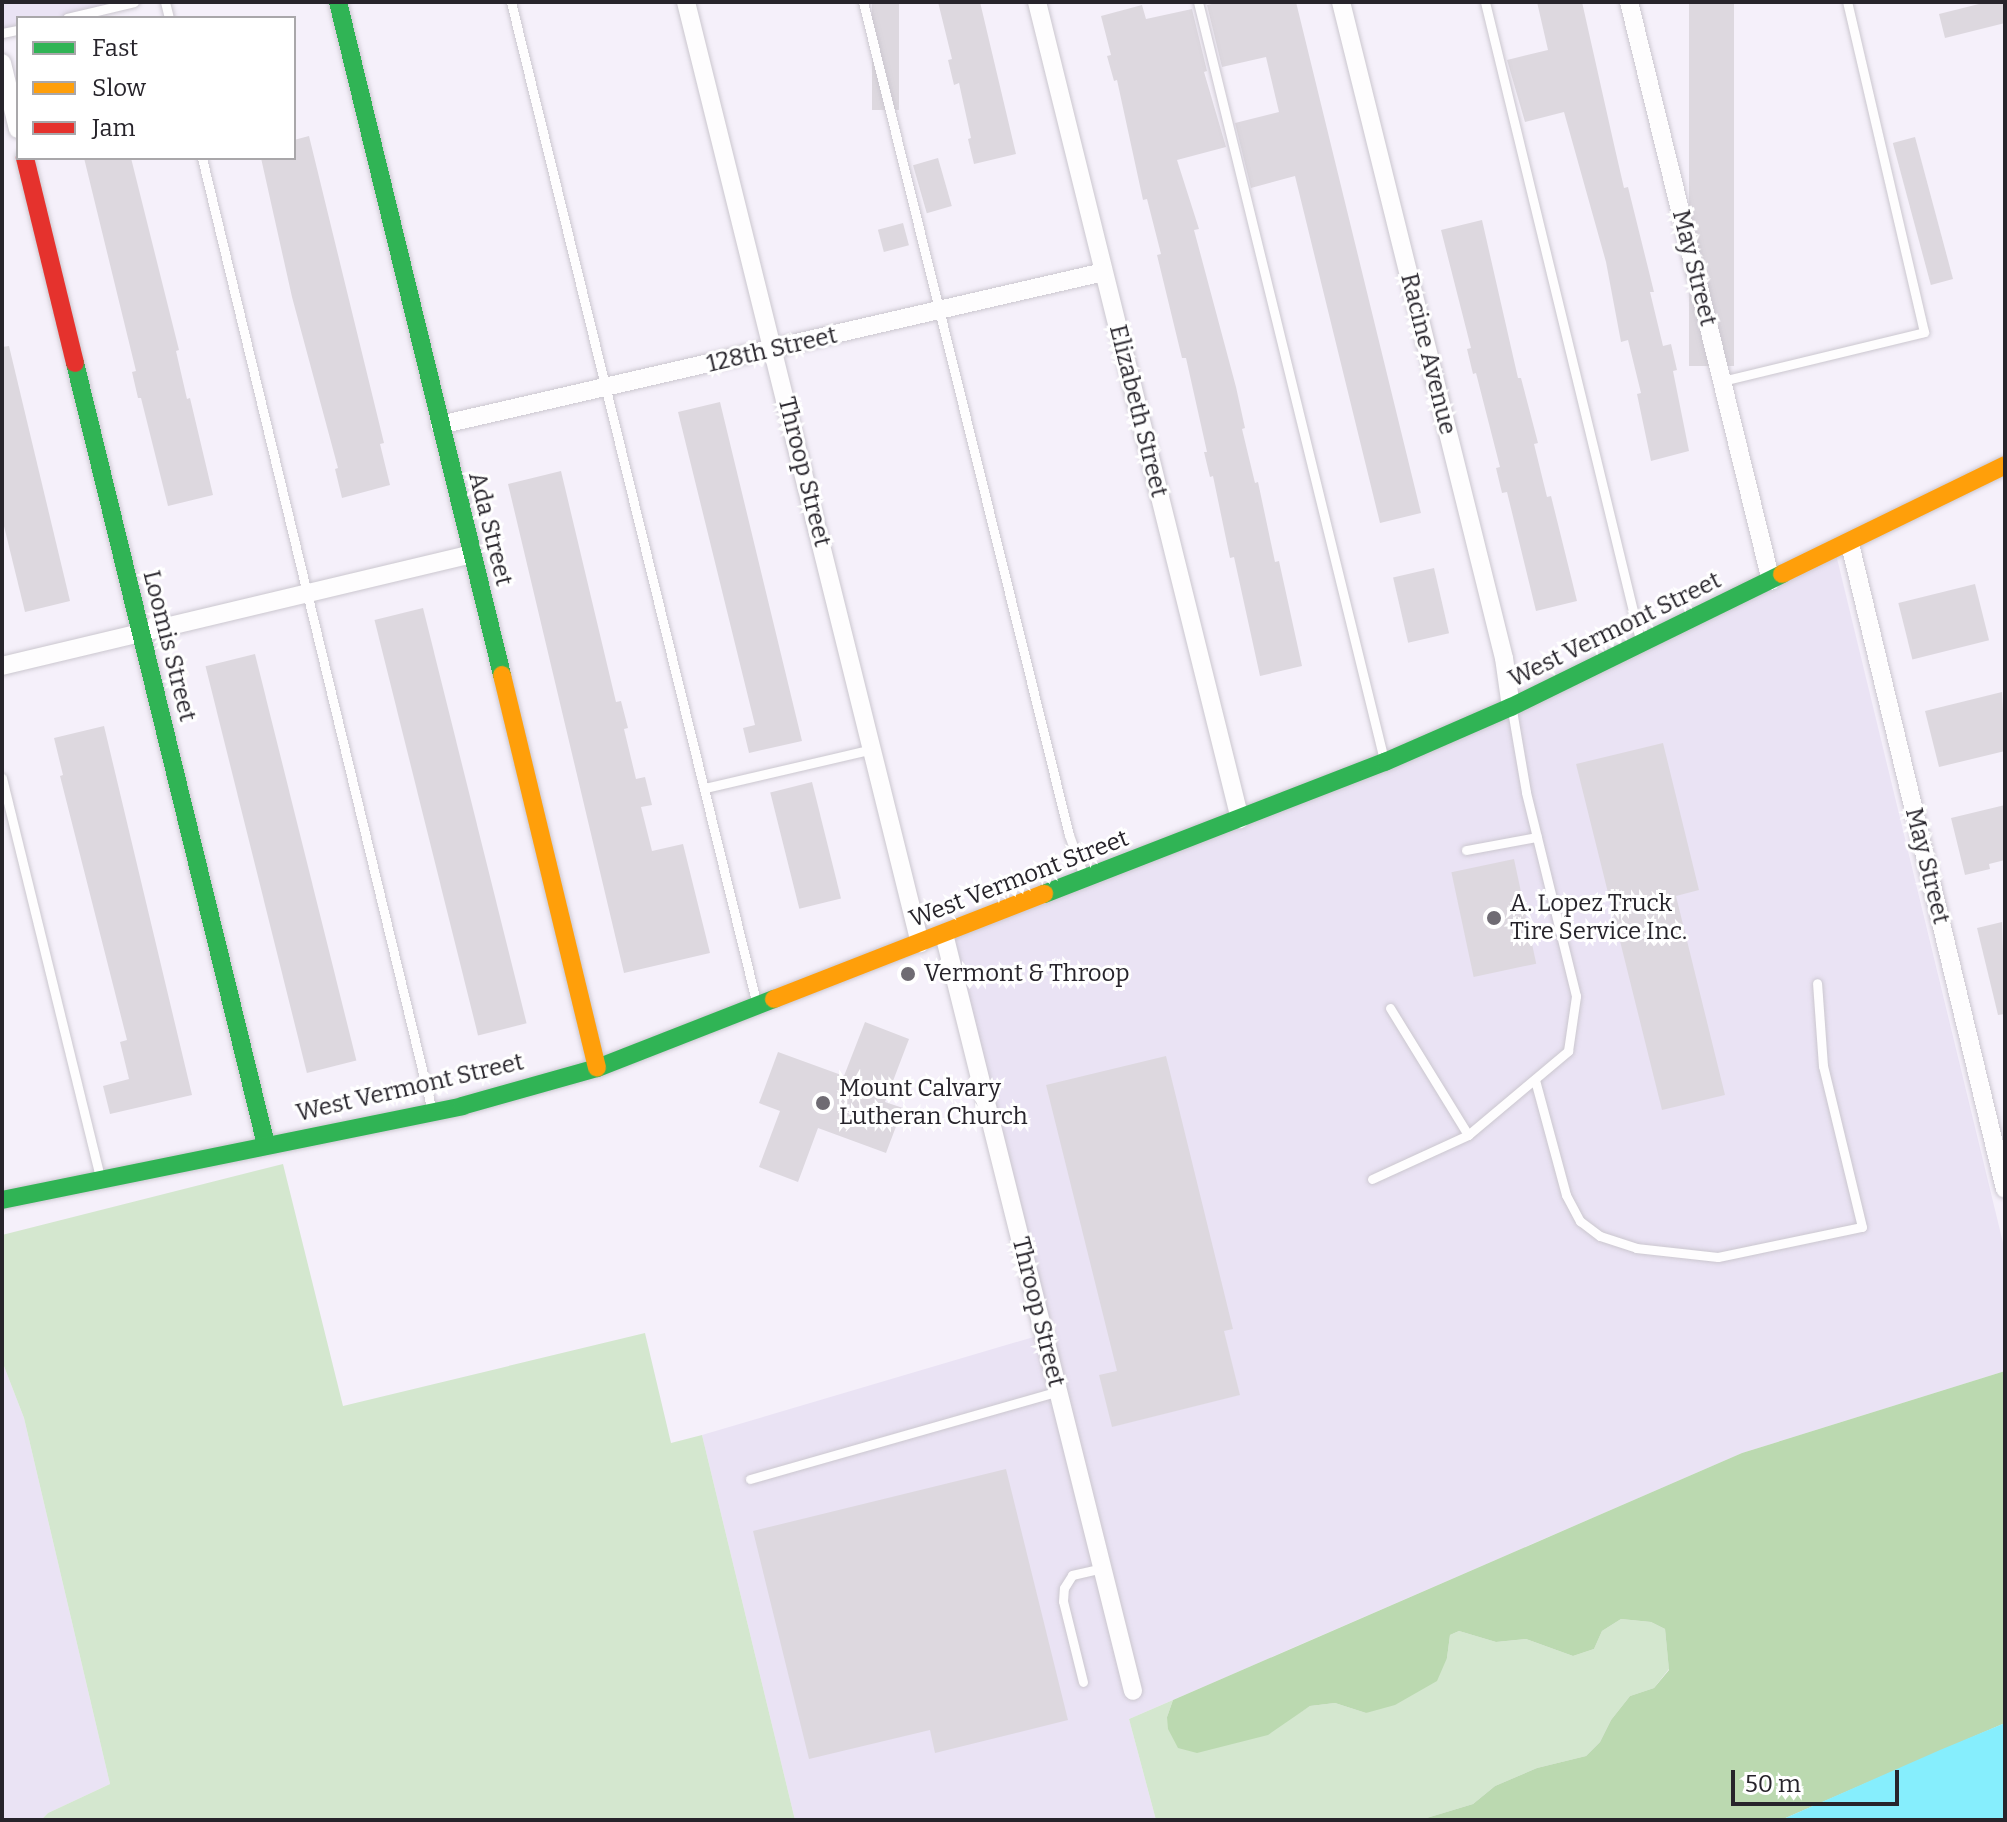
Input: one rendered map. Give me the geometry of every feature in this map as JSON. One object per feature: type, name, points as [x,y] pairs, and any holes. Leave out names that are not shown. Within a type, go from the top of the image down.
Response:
[{"type":"street","name":"Ada Street","points":[[338,2],[597,1068]]},
{"type":"street","name":"Throop Street","points":[[686,2],[920,943]]},
{"type":"street","name":"Elizabeth Street","points":[[1037,2],[1240,819]]},
{"type":"street","name":"Racine Avenue","points":[[1341,2],[1504,658],[1511,707]]},
{"type":"street","name":"May Street","points":[[1629,2],[1771,581]]},
{"type":"street","points":[[2,63],[16,121]]},
{"type":"street","name":"Loomis Street","points":[[25,160],[266,1145]]},
{"type":"street","name":"128th Street","points":[[440,425],[1104,272]]},
{"type":"street","name":"West Vermont Street","points":[[2,1200],[432,1111],[597,1068],[1385,762],[1511,707],[1850,544],[2005,465]]},
{"type":"street","name":"May Street","points":[[1850,544],[2005,1189]]},
{"type":"street","points":[[2,666],[472,554]]},
{"type":"street","name":"Throop Street","points":[[944,934],[1133,1691]]},
{"type":"lane","points":[[75,16],[134,2]]},
{"type":"lane","points":[[511,2],[758,1007]]},
{"type":"lane","points":[[863,2],[1069,835],[1085,879]]},
{"type":"lane","points":[[1198,2],[1385,762]]},
{"type":"lane","points":[[1485,2],[1641,644]]},
{"type":"lane","points":[[1722,381],[1924,332],[1847,2]]},
{"type":"lane","points":[[202,160],[432,1111]]},
{"type":"lane","points":[[1372,1179],[1468,1135],[1568,1051],[1576,996],[1537,837],[1511,707]]},
{"type":"lane","points":[[705,788],[872,749]]},
{"type":"lane","points":[[2,778],[101,1180]]},
{"type":"lane","points":[[1466,850],[1537,837]]},
{"type":"lane","points":[[1535,1080],[1566,1195],[1580,1221],[1600,1236],[1636,1248],[1718,1257],[1862,1227],[1823,1066],[1817,983]]},
{"type":"lane","points":[[1390,1008],[1468,1135]]},
{"type":"lane","points":[[750,1479],[1058,1391]]},
{"type":"lane","points":[[1083,1682],[1063,1601],[1064,1588],[1072,1575],[1102,1568]]},
{"type":"shaded area","points":[[2,2],[147,2],[88,16],[16,16],[16,34],[2,37]]},
{"type":"shaded area","points":[[1834,546],[2005,1251],[2005,1371],[1742,1453],[1129,1719],[1156,1820],[795,1820],[702,1435],[1047,1333],[952,929],[1377,762]]},
{"type":"shaded area","points":[[2,1361],[24,1418],[110,1784],[48,1813],[41,1820],[2,1820]]},
{"type":"green space","points":[[283,1164],[343,1406],[645,1333],[671,1443],[702,1435],[795,1820],[41,1820],[48,1813],[110,1784],[24,1418],[2,1361],[2,1235]]},
{"type":"green space","points":[[2005,1371],[2005,1723],[1781,1820],[1420,1820],[1473,1804],[1495,1786],[1537,1768],[1586,1756],[1600,1742],[1611,1720],[1630,1696],[1654,1688],[1669,1670],[1665,1629],[1651,1622],[1621,1619],[1602,1631],[1594,1649],[1573,1656],[1526,1639],[1496,1642],[1459,1631],[1450,1635],[1447,1658],[1437,1681],[1395,1705],[1366,1713],[1335,1703],[1310,1706],[1268,1735],[1197,1753],[1178,1748],[1168,1729],[1167,1717],[1173,1700],[1742,1453]]},
{"type":"green space","points":[[1621,1619],[1651,1622],[1665,1629],[1669,1669],[1654,1688],[1630,1696],[1611,1720],[1600,1742],[1586,1756],[1537,1768],[1495,1786],[1473,1804],[1420,1820],[1156,1820],[1129,1719],[1173,1700],[1167,1717],[1291,1718],[1310,1706],[1335,1703],[1366,1713],[1447,1658],[1450,1635],[1459,1631],[1496,1642],[1526,1639],[1573,1656],[1594,1649],[1602,1631]]},
{"type":"water","points":[[2005,1723],[2005,1820],[1781,1820],[1940,1750]]},
{"type":"building","points":[[872,2],[899,2],[899,110],[872,110]]},
{"type":"building","points":[[938,2],[980,2],[1016,154],[974,164],[959,83],[954,85],[948,60],[952,59]]},
{"type":"building","points":[[1221,2],[1296,2],[1421,513],[1380,523],[1295,176],[1251,188],[1235,123],[1279,112],[1266,57],[1222,67],[1207,5]]},
{"type":"building","points":[[1537,2],[1582,2],[1624,188],[1628,187],[1654,292],[1650,292],[1663,346],[1671,344],[1677,370],[1673,371],[1689,451],[1651,461],[1637,394],[1641,393],[1628,340],[1621,342],[1606,262],[1564,112],[1525,122],[1507,60],[1548,50]]},
{"type":"building","points":[[1689,2],[1734,2],[1734,366],[1689,366]]},
{"type":"building","points":[[1987,2],[2005,2],[2005,23],[1945,38],[1939,14]]},
{"type":"building","points":[[1142,5],[1146,19],[1192,9],[1207,71],[1204,72],[1226,147],[1177,160],[1199,229],[1194,230],[1236,387],[1245,428],[1242,429],[1255,483],[1258,482],[1275,562],[1279,561],[1302,666],[1260,676],[1234,557],[1230,558],[1213,476],[1210,477],[1204,452],[1207,452],[1186,358],[1182,358],[1157,255],[1161,254],[1147,199],[1143,200],[1117,80],[1114,81],[1107,56],[1111,55],[1101,16]]},
{"type":"building","points":[[309,136],[384,443],[380,444],[390,485],[342,498],[335,469],[338,468],[292,297],[261,160],[296,160],[296,139]]},
{"type":"building","points":[[1915,137],[1953,279],[1931,285],[1893,143]]},
{"type":"building","points":[[938,158],[952,206],[927,213],[913,165]]},
{"type":"building","points":[[84,160],[132,160],[179,350],[176,351],[187,399],[190,398],[213,495],[168,506],[141,398],[138,398],[132,372],[136,371]]},
{"type":"building","points":[[1482,220],[1518,378],[1521,378],[1538,443],[1534,444],[1547,497],[1551,496],[1577,601],[1536,611],[1507,492],[1502,493],[1496,468],[1500,467],[1476,373],[1473,374],[1467,349],[1471,348],[1441,230]]},
{"type":"building","points":[[903,223],[909,245],[884,252],[878,230]]},
{"type":"building","points":[[9,346],[70,601],[25,612],[2,518],[2,347]]},
{"type":"building","points":[[720,402],[802,741],[749,753],[743,728],[755,725],[678,412]]},
{"type":"building","points":[[561,471],[616,702],[621,701],[628,728],[624,729],[636,779],[645,777],[652,805],[641,807],[652,851],[683,844],[710,953],[624,973],[508,484]]},
{"type":"building","points":[[1434,568],[1449,633],[1408,643],[1393,577]]},
{"type":"building","points":[[1975,584],[1989,640],[1912,659],[1898,603]]},
{"type":"building","points":[[423,608],[527,1023],[478,1035],[374,620]]},
{"type":"building","points":[[255,654],[356,1061],[307,1073],[206,666]]},
{"type":"building","points":[[2002,692],[2005,751],[1939,767],[1925,711]]},
{"type":"building","points":[[104,726],[192,1095],[110,1114],[103,1086],[129,1079],[120,1042],[127,1040],[60,776],[63,775],[54,738]]},
{"type":"building","points":[[1663,743],[1699,890],[1676,896],[1725,1095],[1662,1110],[1576,764]]},
{"type":"building","points":[[812,782],[841,898],[799,909],[770,792]]},
{"type":"building","points":[[2005,805],[2005,860],[1989,864],[1990,869],[1965,875],[1951,818]]},
{"type":"building","name":"A. Lopez Truck Tire Service Inc.","points":[[1514,859],[1536,964],[1474,977],[1451,872]]},
{"type":"building","points":[[2002,922],[2005,1014],[1998,1015],[1977,928]]},
{"type":"building","name":"Mount Calvary Lutheran Church","points":[[865,1022],[909,1039],[885,1102],[903,1108],[886,1153],[818,1128],[798,1182],[759,1167],[780,1111],[759,1103],[778,1052],[844,1076]]},
{"type":"building","points":[[1166,1056],[1233,1329],[1224,1331],[1240,1395],[1112,1427],[1099,1375],[1117,1371],[1046,1085]]},
{"type":"building","points":[[1006,1469],[1068,1720],[935,1753],[930,1730],[809,1759],[753,1531]]},
{"type":"traffic: fast","points":[[338,2],[502,675]]},
{"type":"traffic: fast","points":[[75,363],[266,1145]]},
{"type":"traffic: fast","points":[[1044,894],[1385,762],[1511,707],[1782,574]]},
{"type":"traffic: fast","points":[[2,1200],[462,1106],[597,1068],[774,999]]},
{"type":"traffic: slow","points":[[1782,574],[2005,465]]},
{"type":"traffic: slow","points":[[502,675],[597,1068]]},
{"type":"traffic: slow","points":[[774,999],[1044,894]]},
{"type":"traffic: jam","points":[[25,160],[75,363]]},
{"type":"place","name":"A. Lopez Truck Tire Service Inc.","points":[[1494,918]]},
{"type":"place","name":"Vermont & Throop","points":[[908,974]]},
{"type":"place","name":"Mount Calvary Lutheran Church","points":[[823,1103]]}]
